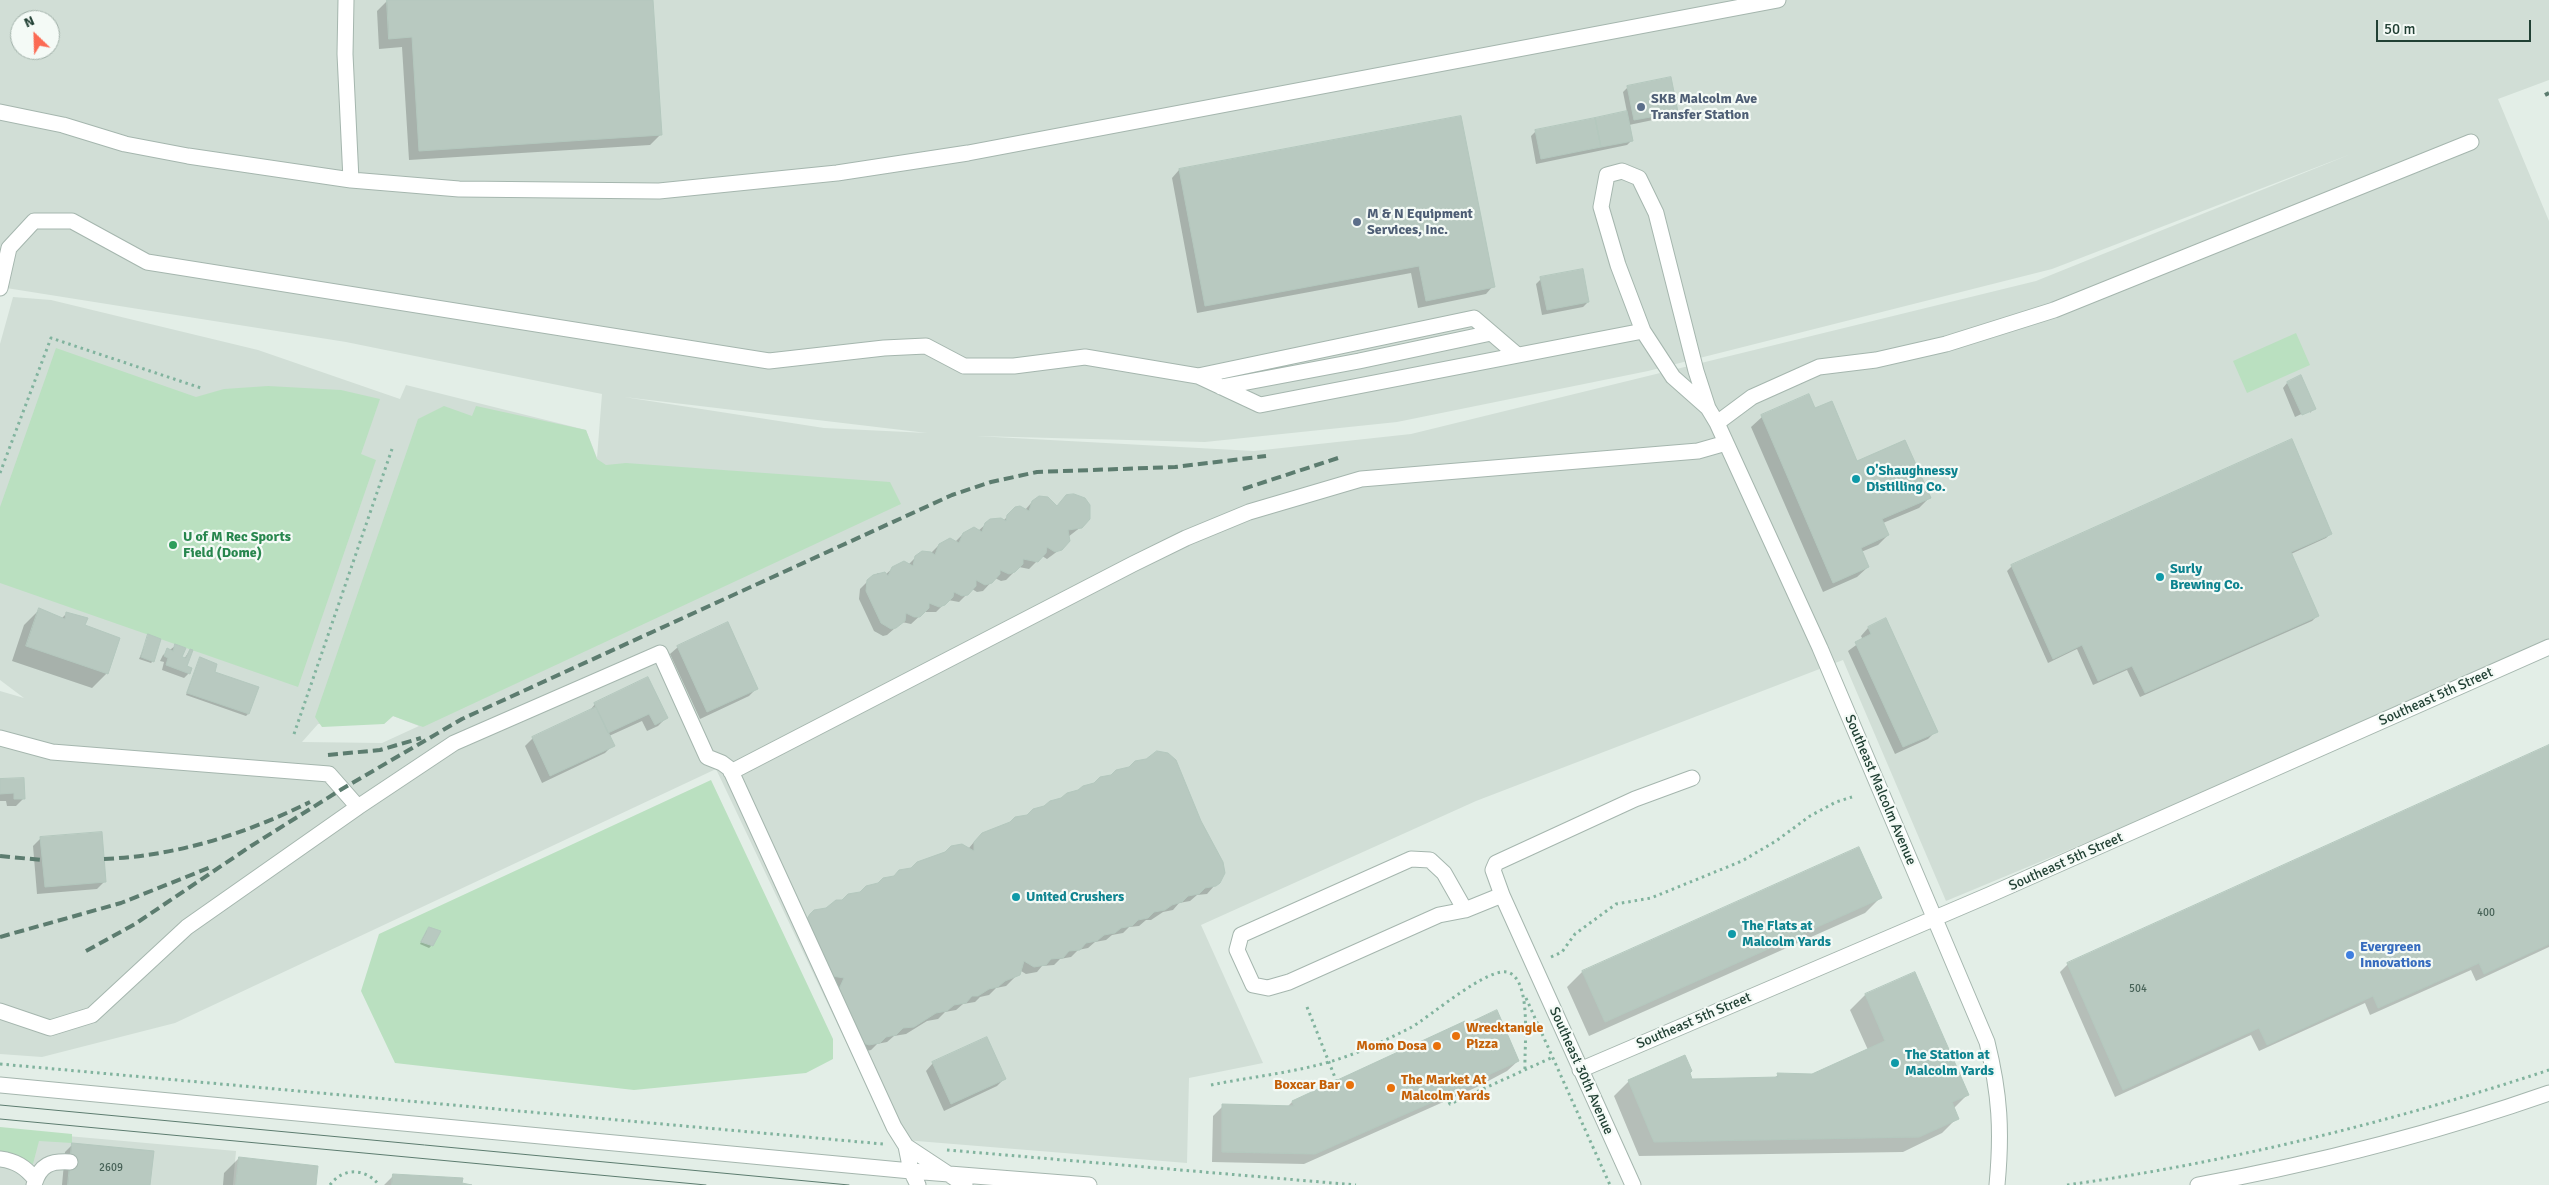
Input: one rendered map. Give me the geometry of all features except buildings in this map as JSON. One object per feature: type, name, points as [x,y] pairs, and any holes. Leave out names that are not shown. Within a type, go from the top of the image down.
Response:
[{"type":"street","points":[[346,0],[345,54],[352,180]]},
{"type":"street","points":[[0,112],[62,125],[125,144],[179,155],[352,180],[459,189],[659,191],[837,173],[968,153],[1778,0]]},
{"type":"street","points":[[1718,423],[1752,397],[1819,367],[1876,360],[1946,344],[2054,310],[2471,142]]},
{"type":"street","points":[[1622,171],[1639,178],[1656,213],[1696,371],[1708,408],[1673,377],[1643,331],[1618,265],[1601,207],[1607,175],[1622,171]]},
{"type":"street","points":[[0,288],[9,248],[34,220],[72,221],[147,262],[769,361],[884,348],[926,346],[964,366],[1014,366],[1085,357],[1198,376],[1260,405],[1516,354],[1643,331]]},
{"type":"street","points":[[1198,376],[1474,318],[1516,354]]},
{"type":"street","points":[[1221,387],[1359,361],[1491,333]]},
{"type":"street","name":"Southeast Malcolm Avenue","points":[[1708,408],[1718,423],[1820,648],[1987,1042],[1998,1093],[2001,1134],[1997,1185]]},
{"type":"street","points":[[731,772],[1133,564],[1186,538],[1249,512],[1361,479],[1698,451],[1726,443]]},
{"type":"street","name":"Southeast 5th Street","points":[[1580,1070],[2184,810],[2549,647]]},
{"type":"street","points":[[0,1011],[50,1028],[92,1015],[187,927],[358,807],[454,743],[660,653],[707,756],[722,763],[731,772],[894,1127],[906,1146],[912,1171],[918,1185]]},
{"type":"street","points":[[0,738],[52,752],[329,774],[358,807]]},
{"type":"street","name":"Southeast 30th Avenue","points":[[1633,1185],[1502,895],[1493,870],[1496,863],[1635,800],[1692,778]]},
{"type":"street","points":[[1465,910],[1444,873],[1430,860],[1411,859],[1241,935],[1236,950],[1253,984],[1268,988],[1289,982],[1439,915],[1465,910],[1502,895]]},
{"type":"street","points":[[0,1085],[912,1171],[948,1172],[1089,1185]]},
{"type":"street","points":[[2198,1185],[2315,1161],[2393,1141],[2549,1093]]},
{"type":"street","points":[[906,1146],[965,1185]]},
{"type":"street","points":[[0,1159],[14,1161],[26,1169],[34,1182],[42,1168],[54,1161],[70,1162]]},
{"type":"path","points":[[0,473],[51,338],[201,388]]},
{"type":"path","points":[[294,734],[392,448]]},
{"type":"path","points":[[1552,957],[1562,952],[1575,934],[1616,904],[1651,898],[1742,861],[1776,841],[1810,816],[1836,802],[1852,797]]},
{"type":"path","points":[[1211,1085],[1328,1062],[1410,1028],[1478,980],[1504,971],[1511,973],[1518,980],[1610,1185]]},
{"type":"path","points":[[1524,995],[1524,1070]]},
{"type":"path","points":[[1307,1008],[1336,1080]]},
{"type":"path","points":[[1446,1096],[1450,1104],[1553,1057]]},
{"type":"path","points":[[0,1064],[613,1121],[906,1146]]},
{"type":"path","points":[[2067,1185],[2229,1157],[2328,1135],[2405,1115],[2549,1070]]},
{"type":"path","points":[[940,1149],[1356,1185]]},
{"type":"path","points":[[330,1185],[340,1175],[350,1171],[361,1172],[371,1176],[379,1185]]},
{"type":"shaded area","points":[[0,0],[2549,0],[2549,80],[2498,99],[2549,221],[2549,650],[1946,901],[1843,660],[1476,801],[1201,925],[1263,1063],[1189,1078],[1187,1163],[892,1139],[716,769],[175,1023],[42,1057],[0,1054],[0,691],[24,698],[0,680],[0,344],[13,297],[51,300],[258,350],[400,399],[406,385],[586,430],[597,458],[602,394],[346,342],[0,287]],"holes":[[[2351,154],[2036,281],[1411,434],[1254,451],[976,436],[1205,442],[1397,422],[1648,371],[2052,269]],[[624,397],[927,433],[824,428]],[[393,716],[419,726],[382,743],[302,742],[318,724],[384,724]]]},
{"type":"shaded area","points":[[0,1130],[236,1151],[233,1185],[0,1185]]},
{"type":"green space","points":[[2296,333],[2310,365],[2247,393],[2233,361]]},
{"type":"green space","name":"U of M Rec Sports Field (Dome)","points":[[56,348],[196,397],[224,389],[268,386],[341,390],[380,399],[361,454],[376,460],[298,687],[0,583],[0,507]]},
{"type":"green space","points":[[444,406],[472,416],[476,406],[586,430],[597,459],[606,465],[626,463],[890,482],[901,504],[423,727],[393,716],[384,724],[322,727],[315,717],[418,419]]},
{"type":"green space","points":[[711,780],[833,1039],[833,1059],[806,1073],[634,1090],[395,1063],[361,991],[379,934]]},
{"type":"green space","points":[[0,1127],[72,1134],[72,1143],[39,1141],[33,1164],[0,1154]]},
{"type":"tram line","points":[[0,1105],[849,1185]]},
{"type":"tram line","points":[[0,1119],[706,1185]]},
{"type":"railway","points":[[2545,95],[2549,93]]},
{"type":"railway","points":[[86,951],[135,924],[251,846],[342,789],[462,719],[952,495],[991,482],[1037,472],[1175,467],[1266,456]]},
{"type":"railway","points":[[1243,489],[1338,458]]},
{"type":"railway","points":[[328,755],[380,750],[421,738]]},
{"type":"railway","points":[[104,859],[158,853],[210,841],[261,824],[310,802]]},
{"type":"railway","points":[[0,856],[42,860]]},
{"type":"railway","points":[[0,937],[121,903],[211,867]]},
{"type":"place","name":"SKB Malcolm Ave Transfer Station","points":[[1641,107]]},
{"type":"place","name":"M & N Equipment Services, Inc.","points":[[1357,222]]},
{"type":"place","name":"O'Shaughnessy Distilling Co.","points":[[1856,479]]},
{"type":"place","name":"U of M Rec Sports Field (Dome)","points":[[173,545]]},
{"type":"place","name":"Surly Brewing Co.","points":[[2160,577]]},
{"type":"place","name":"United Crushers","points":[[1016,897]]},
{"type":"place","name":"The Flats at Malcolm Yards","points":[[1732,934]]},
{"type":"place","name":"Evergreen Innovations","points":[[2350,955]]},
{"type":"place","name":"Wrecktangle Pizza","points":[[1456,1036]]},
{"type":"place","name":"Momo Dosa","points":[[1437,1046]]},
{"type":"place","name":"The Station at Malcolm Yards","points":[[1895,1063]]},
{"type":"place","name":"Boxcar Bar","points":[[1350,1085]]},
{"type":"place","name":"The Market At Malcolm Yards","points":[[1391,1088]]}]
